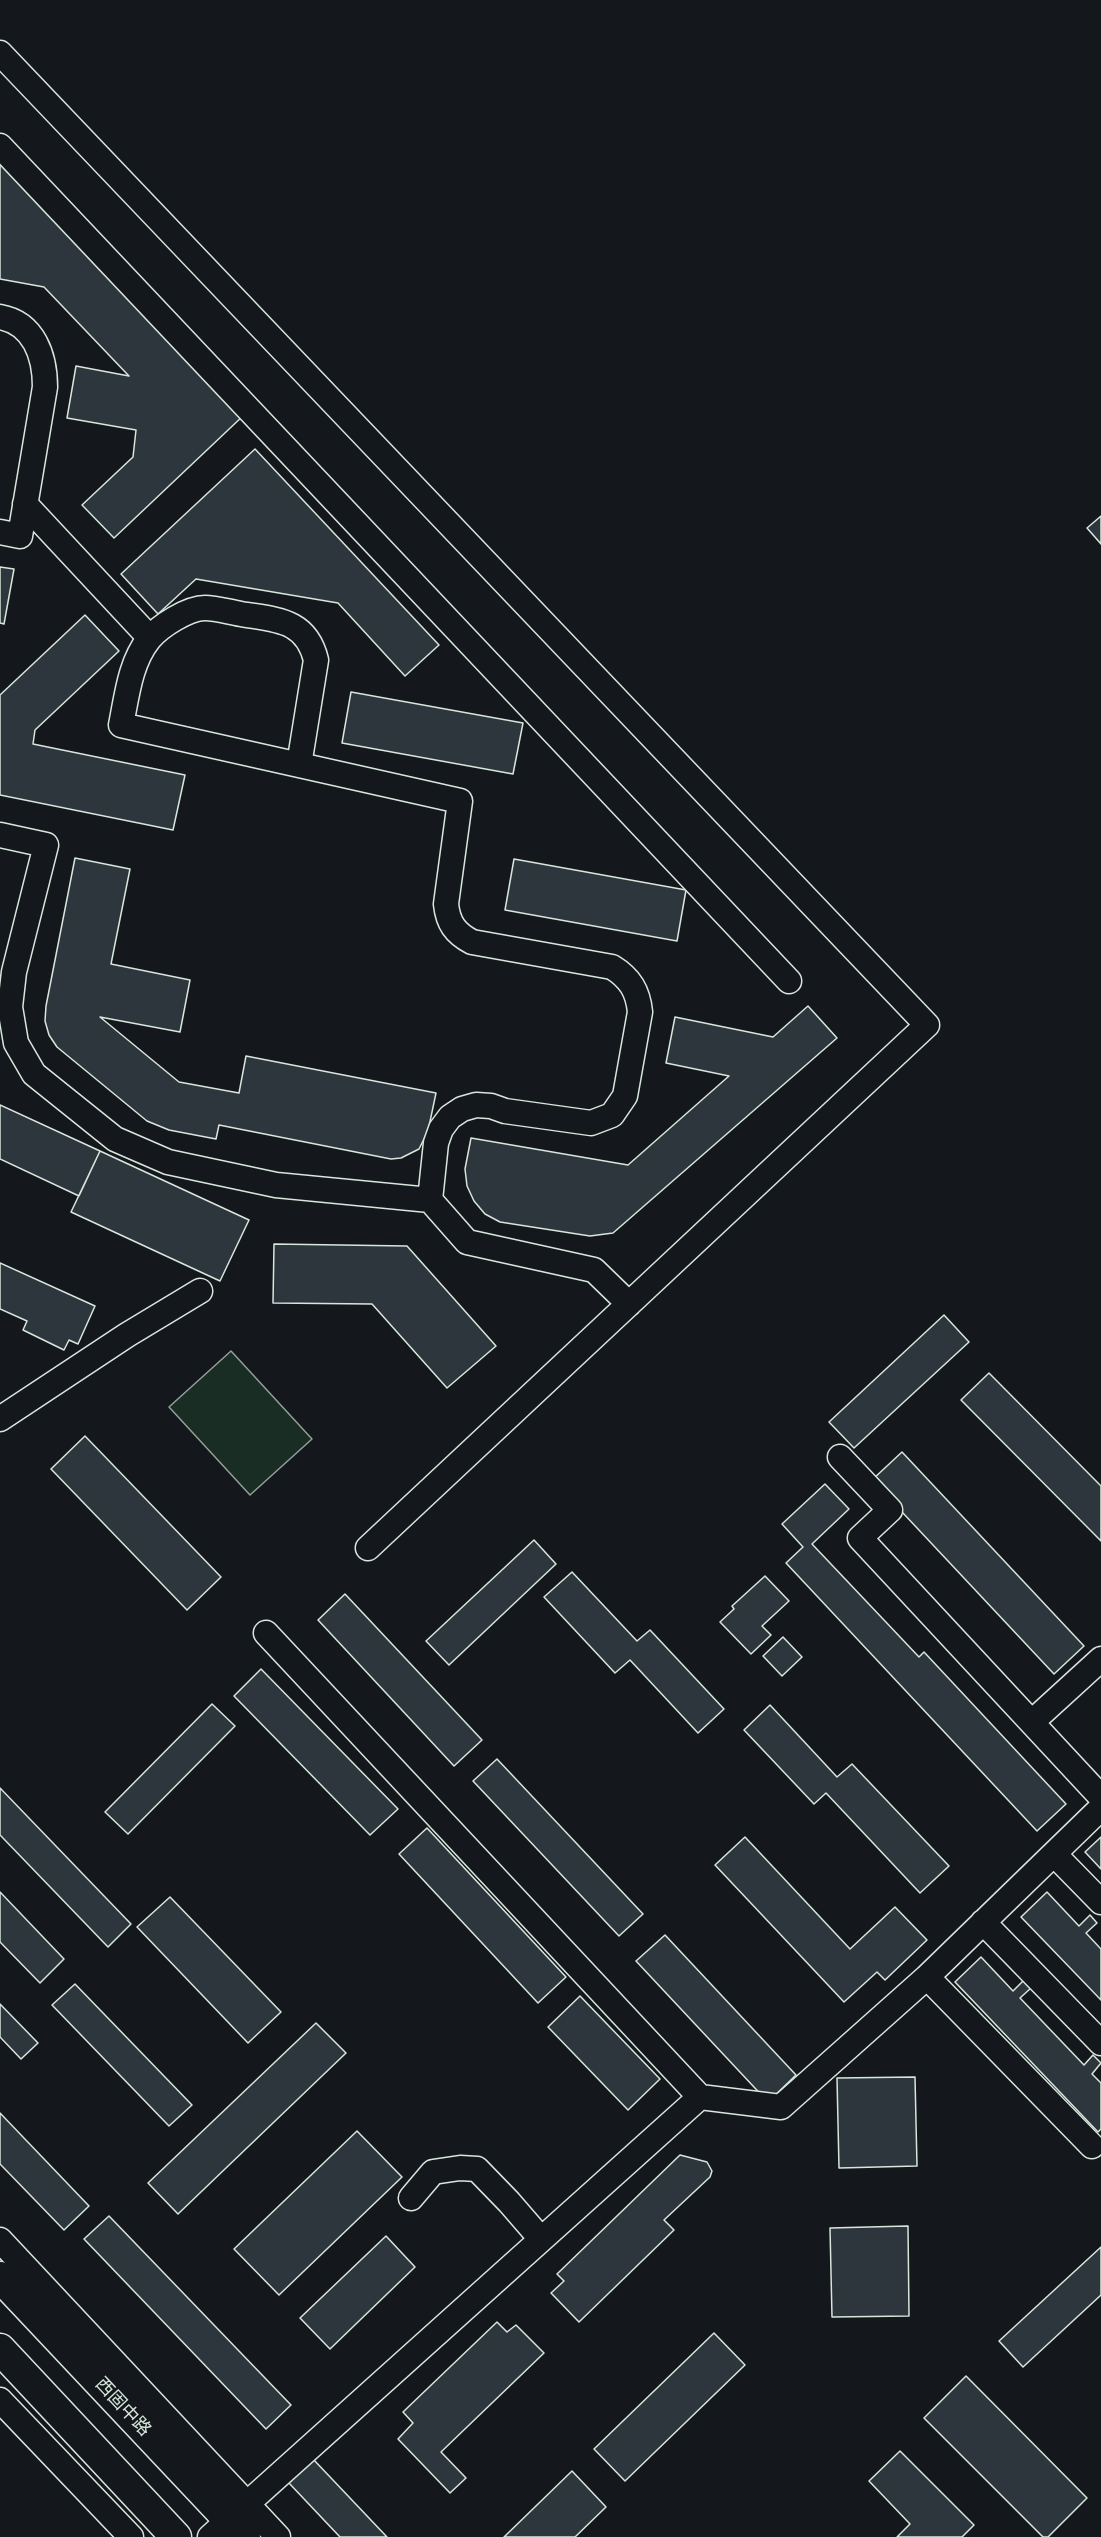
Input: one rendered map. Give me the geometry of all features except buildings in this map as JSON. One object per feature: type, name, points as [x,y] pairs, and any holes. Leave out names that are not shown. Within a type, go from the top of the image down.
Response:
[{"type":"main road","name":"西固中路","points":[[0,2277],[232,2524]]},
{"type":"main road","points":[[0,2349],[176,2537]]},
{"type":"street","points":[[0,53],[927,1025],[369,1548]]},
{"type":"street","points":[[0,146],[789,981]]},
{"type":"street","points":[[0,316],[12,319],[28,331],[39,348],[45,367],[45,387],[20,536],[0,532]]},
{"type":"street","points":[[25,504],[150,638]]},
{"type":"street","points":[[299,765],[316,660],[313,647],[306,635],[282,621],[203,608],[174,618],[150,638],[134,664],[121,725],[299,765],[460,801],[446,904],[447,916],[461,936],[472,942],[612,967],[624,974],[633,985],[638,998],[640,1012],[625,1096],[612,1115],[591,1123],[505,1111],[491,1106],[476,1105],[462,1109],[450,1117],[441,1129],[436,1143],[430,1200]]},
{"type":"street","points":[[0,835],[46,846],[14,972],[10,1007],[16,1042],[34,1074],[114,1139],[168,1162],[276,1185],[430,1200],[467,1242],[594,1270],[629,1304]]},
{"type":"street","points":[[0,1419],[127,1335],[200,1291]]},
{"type":"street","points":[[840,1457],[890,1510],[860,1538],[1101,1797]]},
{"type":"street","points":[[266,1633],[700,2097],[781,2107],[927,1977],[1101,1808]]},
{"type":"street","points":[[1032,1722],[1101,1659]]},
{"type":"street","points":[[1054,1854],[1101,1902]]},
{"type":"street","points":[[984,1922],[1101,2043]]},
{"type":"street","points":[[927,1977],[1092,2146]]},
{"type":"street","points":[[232,2524],[541,2239],[700,2097]]},
{"type":"street","points":[[411,2198],[434,2172],[460,2168],[477,2169],[541,2239]]},
{"type":"street","points":[[0,2240],[232,2524],[278,2537]]},
{"type":"street","points":[[0,2400],[131,2537]]},
{"type":"green space","points":[[231,1351],[312,1439],[250,1495],[169,1407]]}]
